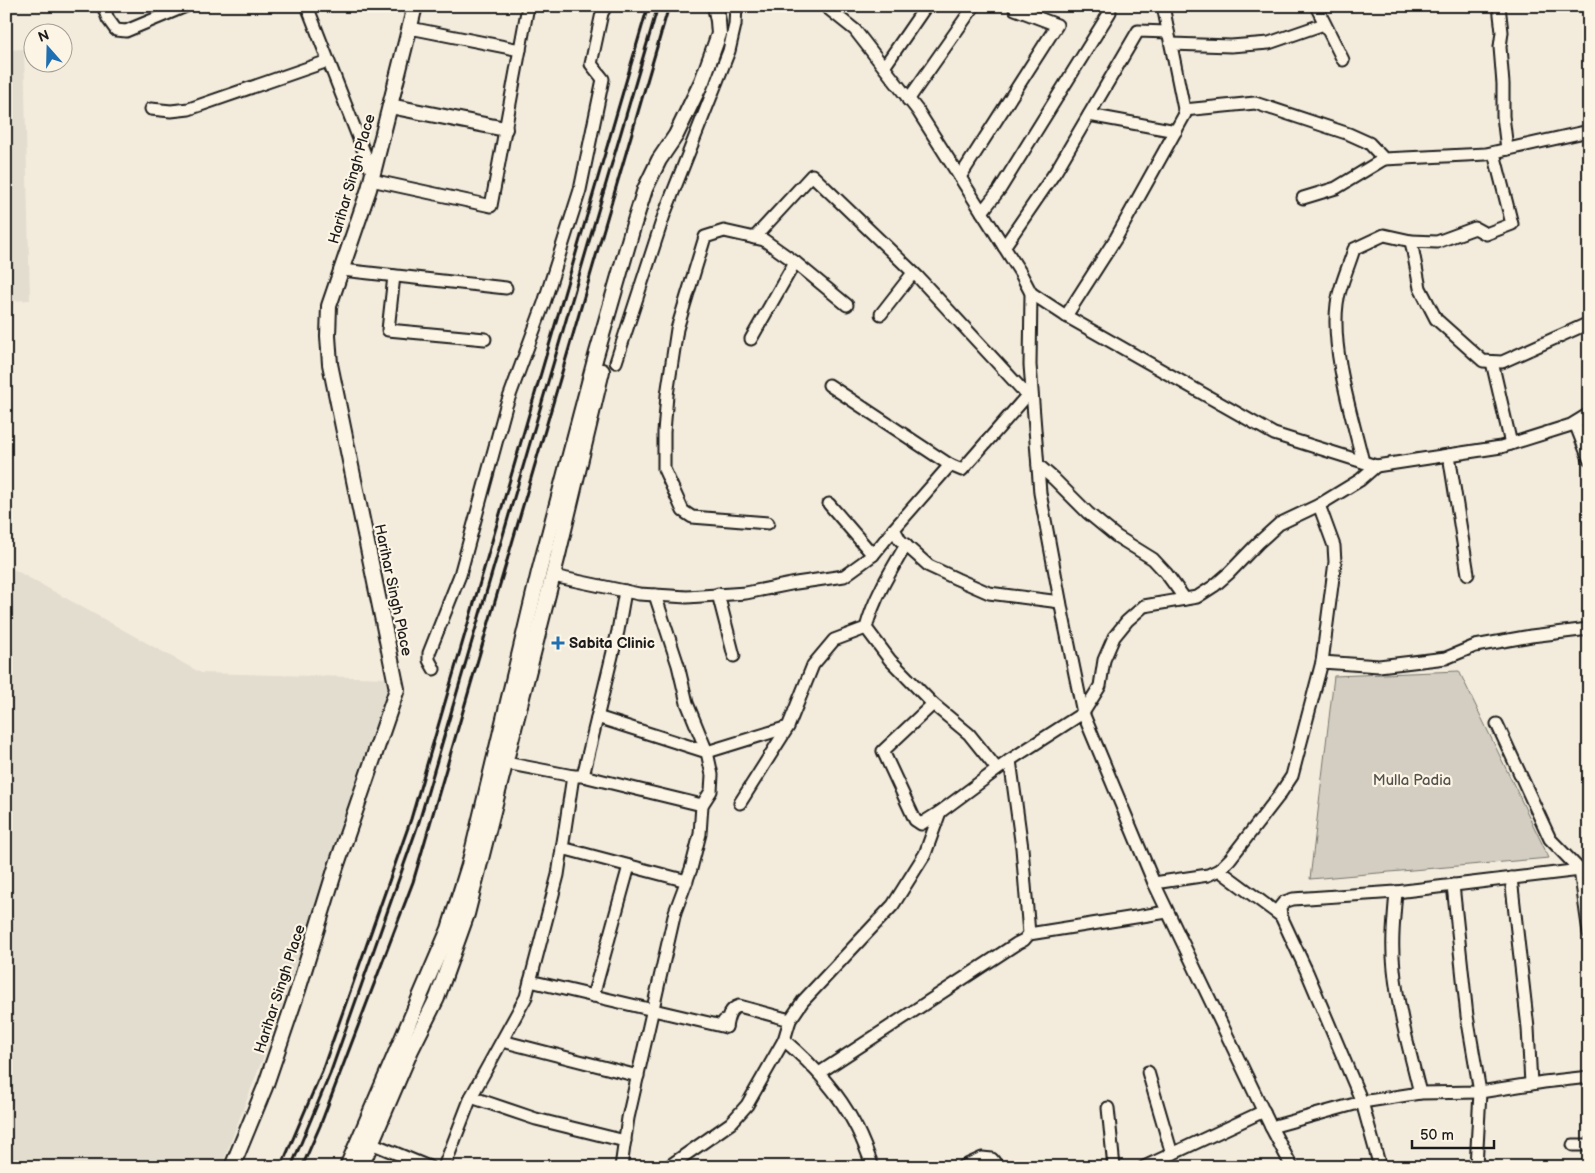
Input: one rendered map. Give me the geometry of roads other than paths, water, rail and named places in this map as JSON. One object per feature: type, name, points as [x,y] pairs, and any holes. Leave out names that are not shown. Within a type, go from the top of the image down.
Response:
[{"type":"street","points":[[103,6],[108,19],[116,30],[126,31],[186,6]]},
{"type":"street","points":[[307,6],[372,177],[491,206],[528,6]]},
{"type":"street","name":"Harihar Singh Place","points":[[232,1167],[265,1087],[298,990],[336,867],[397,689],[330,364],[328,336],[330,306],[372,177],[415,6]]},
{"type":"street","points":[[434,669],[429,660],[429,653],[460,575],[506,406],[544,303],[580,190],[603,79],[591,64],[602,13],[606,6]]},
{"type":"street","points":[[347,1167],[449,929],[469,866],[539,572],[596,356],[645,189],[659,160],[676,135],[702,81],[719,34],[714,6]]},
{"type":"street","points":[[616,362],[664,215],[729,51],[735,25],[736,6]]},
{"type":"street","points":[[825,6],[855,30],[918,111],[1031,293],[1066,316],[1274,434],[1376,466],[1500,447],[1575,422],[1589,414]]},
{"type":"street","points":[[884,67],[926,6]]},
{"type":"street","points":[[908,100],[974,6]]},
{"type":"street","points":[[1066,316],[1116,238],[1185,114],[1163,6]]},
{"type":"street","points":[[1316,6],[1343,60]]},
{"type":"street","points":[[1499,6],[1502,32],[1500,48],[1503,116],[1507,149]]},
{"type":"street","points":[[960,177],[1057,25],[1014,7]]},
{"type":"street","points":[[982,212],[1000,189],[1110,12]]},
{"type":"street","points":[[1171,44],[1231,46],[1270,43],[1324,24]]},
{"type":"street","points":[[410,28],[520,50]]},
{"type":"street","points":[[1004,247],[1056,171],[1138,32],[1168,32]]},
{"type":"street","points":[[151,109],[171,112],[189,109],[328,61]]},
{"type":"street","points":[[1184,110],[1255,103],[1349,134],[1369,143],[1384,159]]},
{"type":"street","points":[[390,106],[505,129]]},
{"type":"street","points":[[1089,115],[1176,131]]},
{"type":"street","points":[[1303,198],[1336,188],[1384,159],[1456,156],[1494,152],[1589,131]]},
{"type":"street","points":[[1362,462],[1339,359],[1337,336],[1337,304],[1354,250],[1384,235],[1411,241],[1436,242],[1476,228],[1486,234],[1512,224],[1494,152]]},
{"type":"street","points":[[754,238],[812,175],[913,273],[1029,393]]},
{"type":"street","points":[[361,1167],[411,1050],[437,998],[470,904],[553,576],[630,250],[633,227]]},
{"type":"street","points":[[768,523],[692,517],[683,511],[664,469],[667,395],[677,329],[705,237],[724,231],[764,240],[795,262],[847,305]]},
{"type":"street","points":[[1411,241],[1420,288],[1436,319],[1483,361],[1502,362],[1589,323]]},
{"type":"street","points":[[751,339],[795,262]]},
{"type":"street","points":[[342,270],[506,288]]},
{"type":"street","points":[[881,314],[913,273]]},
{"type":"street","points":[[394,276],[388,330],[485,339]]},
{"type":"street","points":[[1031,293],[1029,393],[1040,493],[1083,713],[1154,883],[1292,1167]]},
{"type":"street","points":[[1492,362],[1511,444]]},
{"type":"street","points":[[829,385],[950,465],[962,470],[1029,393]]},
{"type":"street","points":[[1575,422],[1589,459]]},
{"type":"street","points":[[1449,455],[1468,574]]},
{"type":"street","points":[[553,576],[625,591],[687,597],[746,593],[844,576],[873,555],[950,465]]},
{"type":"street","points":[[1038,465],[1088,513],[1116,536],[1153,560],[1166,573],[1185,599]]},
{"type":"street","points":[[933,704],[883,751],[915,820],[920,824],[940,812],[1010,760],[1083,713],[1100,686],[1104,660],[1114,637],[1127,621],[1144,606],[1197,596],[1214,586],[1279,524],[1319,505],[1360,480],[1376,466]]},
{"type":"street","points":[[829,504],[873,555]]},
{"type":"street","points":[[1154,883],[1208,875],[1220,870],[1278,797],[1292,776],[1322,662],[1335,562],[1334,546],[1319,505]]},
{"type":"street","points":[[894,529],[900,540],[929,566],[989,593],[1060,602]]},
{"type":"street","points":[[866,628],[870,612],[906,545]]},
{"type":"street","points":[[444,1167],[471,1097],[526,997],[558,875],[578,776],[597,717],[618,631],[625,591]]},
{"type":"street","points":[[718,594],[734,656]]},
{"type":"street","points":[[621,1167],[638,1076],[675,912],[687,881],[700,834],[702,805],[711,791],[712,775],[707,752],[687,703],[678,665],[655,595]]},
{"type":"street","points":[[866,628],[890,660],[933,704],[970,734],[997,769]]},
{"type":"street","points":[[740,803],[788,727],[813,665],[834,640],[866,628]]},
{"type":"street","points":[[1322,662],[1378,666],[1446,658],[1474,646],[1589,629]]},
{"type":"street","points":[[597,717],[707,752],[788,727]]},
{"type":"street","points":[[1497,724],[1550,839],[1584,870],[1589,933]]},
{"type":"street","points":[[1010,760],[1022,848],[1029,934]]},
{"type":"street","points":[[506,763],[578,776],[702,805]]},
{"type":"street","points":[[668,1167],[731,1124],[747,1105],[784,1040],[790,1020],[803,1001],[893,905],[925,854],[940,812]]},
{"type":"street","points":[[562,848],[687,881]]},
{"type":"street","points":[[593,996],[629,866]]},
{"type":"street","points":[[1220,870],[1281,916]]},
{"type":"street","points":[[1380,1167],[1362,1102],[1325,1013],[1281,916],[1280,907],[1284,902],[1293,899],[1396,892],[1584,870]]},
{"type":"street","points":[[1511,878],[1528,1028],[1531,1084]]},
{"type":"street","points":[[1453,885],[1464,988],[1480,1092],[1476,1167]]},
{"type":"street","points":[[1396,892],[1392,936],[1394,969],[1405,1034],[1420,1093]]},
{"type":"street","points":[[819,1073],[1024,940],[1029,934],[1168,912]]},
{"type":"street","points":[[530,981],[725,1024],[733,1007],[739,1006],[790,1020]]},
{"type":"street","points":[[784,1040],[810,1063],[838,1096],[855,1124],[873,1167]]},
{"type":"street","points":[[502,1041],[638,1076]]},
{"type":"street","points":[[1148,1072],[1172,1154]]},
{"type":"street","points":[[1271,1127],[1362,1102],[1420,1093],[1480,1092],[1589,1077]]},
{"type":"street","points":[[471,1097],[536,1119],[625,1141]]},
{"type":"street","points":[[1108,1108],[1114,1167]]},
{"type":"street","points":[[1144,1167],[1264,1111]]},
{"type":"street","points":[[371,1143],[429,1167]]},
{"type":"street","points":[[1574,1145],[1589,1145]]},
{"type":"street","points":[[962,1167],[982,1158],[992,1159],[998,1167]]},
{"type":"railway","points":[[281,1167],[322,1071],[411,819],[648,6]]},
{"type":"railway","points":[[291,1167],[330,1074],[419,822],[658,6]]},
{"type":"railway","points":[[302,1167],[320,1126],[413,882],[669,6]]},
{"type":"place","name":"Sabita Clinic","points":[[558,643]]},
{"type":"park label","name":"Mulla Padia","points":[[1412,780]]}]
